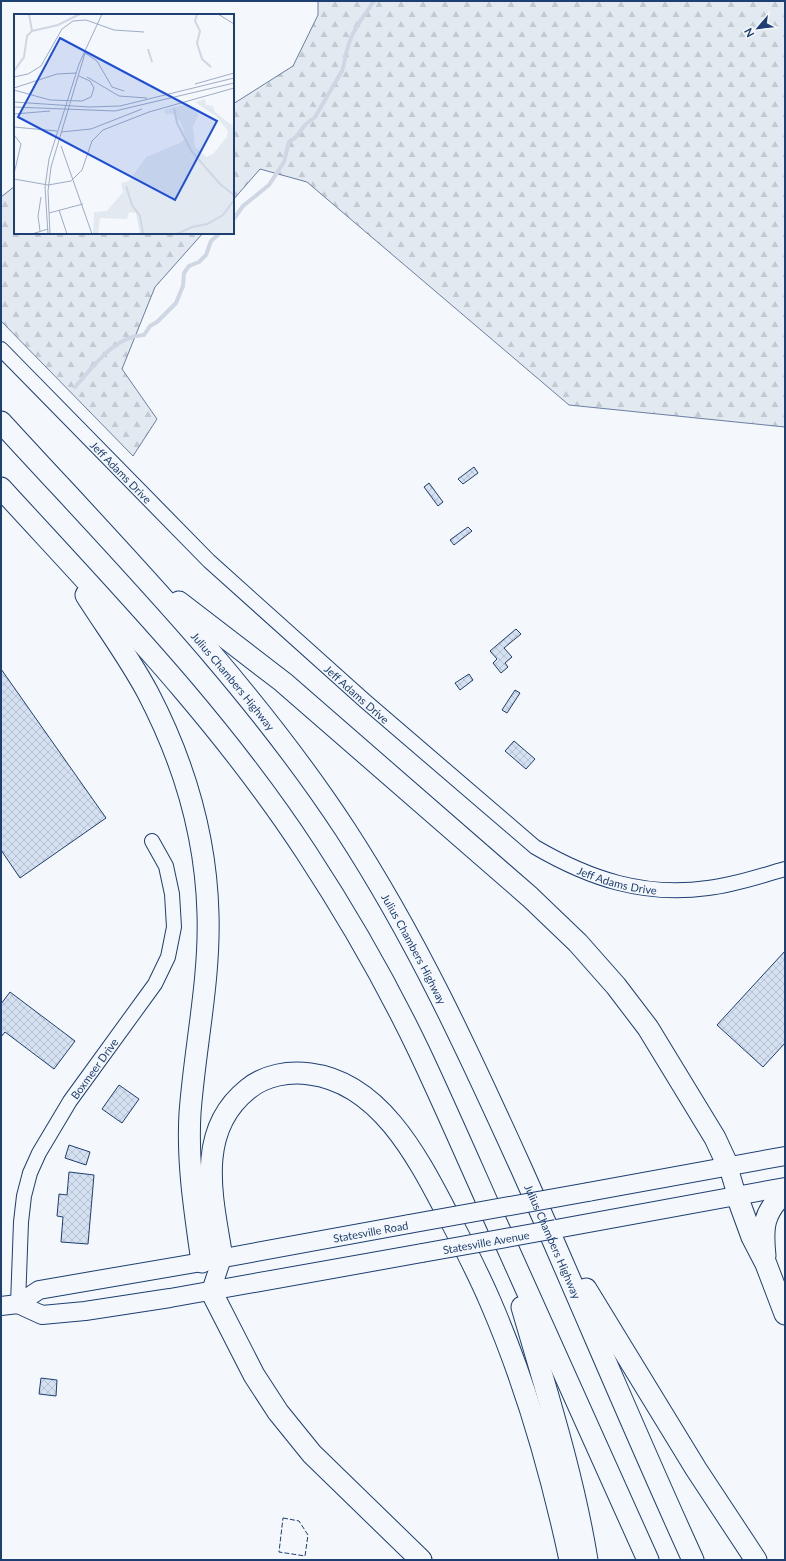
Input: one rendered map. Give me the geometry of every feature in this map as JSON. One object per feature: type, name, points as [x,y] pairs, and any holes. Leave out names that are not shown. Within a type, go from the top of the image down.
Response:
[{"type":"highway","name":"Julius Chambers Highway","points":[[1,422],[202,641],[261,713],[318,789],[364,860],[415,947],[451,1016],[546,1226],[692,1560]]},
{"type":"highway","points":[[1,488],[198,705],[254,778],[307,852],[354,929],[398,1009],[437,1090],[648,1560]]},
{"type":"highway","points":[[53,545],[133,668],[150,698],[179,765],[194,812],[200,837],[207,890],[208,942],[192,1091],[189,1160],[192,1195],[212,1260]]},
{"type":"highway","points":[[134,567],[283,682],[530,897],[578,943],[616,986],[648,1028],[715,1138],[728,1166]]},
{"type":"highway","points":[[212,1260],[211,1169],[214,1140],[225,1115],[241,1095],[251,1086],[276,1075],[304,1073],[331,1078],[359,1092],[372,1102],[395,1128],[417,1159],[476,1270],[490,1302],[538,1431],[570,1560]]},
{"type":"highway","points":[[766,1264],[764,1237],[765,1221],[771,1208],[785,1192]]},
{"type":"highway","points":[[737,1196],[752,1237],[766,1264],[785,1314]]},
{"type":"highway","points":[[546,1226],[696,1469],[756,1560]]},
{"type":"highway","points":[[501,1233],[564,1455],[576,1504],[587,1560]]},
{"type":"highway","points":[[211,1291],[254,1375],[281,1417],[312,1454],[421,1560]]},
{"type":"main road","points":[[737,1196],[728,1166],[785,1156]]},
{"type":"main road","name":"Statesville Road","points":[[10,1305],[39,1290],[728,1166]]},
{"type":"main road","name":"Statesville Avenue","points":[[211,1291],[785,1187]]},
{"type":"main road","points":[[10,1305],[42,1315],[120,1306],[211,1291],[212,1260]]},
{"type":"street","name":"Jeff Adams Drive","points":[[1,349],[209,561],[371,706],[534,847],[555,859],[599,878],[648,890],[688,890],[708,888],[746,880],[785,869]]},
{"type":"street","name":"Boxmeer Drive","points":[[10,1305],[24,1196],[30,1173],[39,1153],[70,1101],[155,984],[168,957],[174,927],[172,894],[166,866],[152,841]]},
{"type":"green space","points":[[318,1],[785,1],[785,427],[569,405],[307,182],[260,169],[234,199],[234,103],[293,66],[318,15]]},
{"type":"green space","points":[[14,187],[14,234],[202,234],[155,287],[122,369],[157,419],[133,456],[1,321],[1,197]]},
{"type":"building","points":[[474,467],[478,473],[463,484],[458,479]]},
{"type":"building","points":[[429,483],[443,502],[438,506],[424,487]]},
{"type":"building","points":[[468,527],[472,531],[454,545],[450,540]]},
{"type":"building","points":[[516,629],[521,634],[504,648],[512,657],[505,663],[508,667],[501,673],[493,663],[497,659],[490,651]]},
{"type":"building","points":[[1,669],[106,818],[20,878],[1,850]]},
{"type":"building","points":[[469,674],[473,680],[460,690],[455,683]]},
{"type":"building","points":[[515,690],[520,693],[507,713],[502,710]]},
{"type":"building","points":[[514,741],[535,759],[526,769],[505,751]]},
{"type":"building","points":[[785,951],[785,1043],[763,1067],[717,1025]]},
{"type":"building","points":[[10,992],[75,1041],[54,1069],[5,1032],[1,1037],[1,1004]]},
{"type":"building","points":[[119,1085],[139,1099],[122,1123],[102,1109]]},
{"type":"building","points":[[69,1145],[90,1152],[86,1165],[65,1158]]},
{"type":"building","points":[[69,1172],[94,1175],[88,1244],[61,1242],[63,1217],[57,1216],[59,1194],[67,1195]]},
{"type":"building","points":[[41,1378],[57,1380],[56,1396],[39,1394]]},
{"type":"waterway","points":[[234,219],[243,206],[269,185],[284,162],[289,142],[296,137],[305,125],[315,117],[342,71],[352,35],[374,1]]},
{"type":"waterway","points":[[75,387],[105,354],[123,341],[144,335],[150,326],[157,322],[176,303],[183,286],[184,273],[189,266],[199,262],[206,255],[211,241],[219,234]]},
{"type":"fence","points":[[283,1518],[299,1521],[308,1535],[305,1556],[279,1552],[283,1518]]}]
